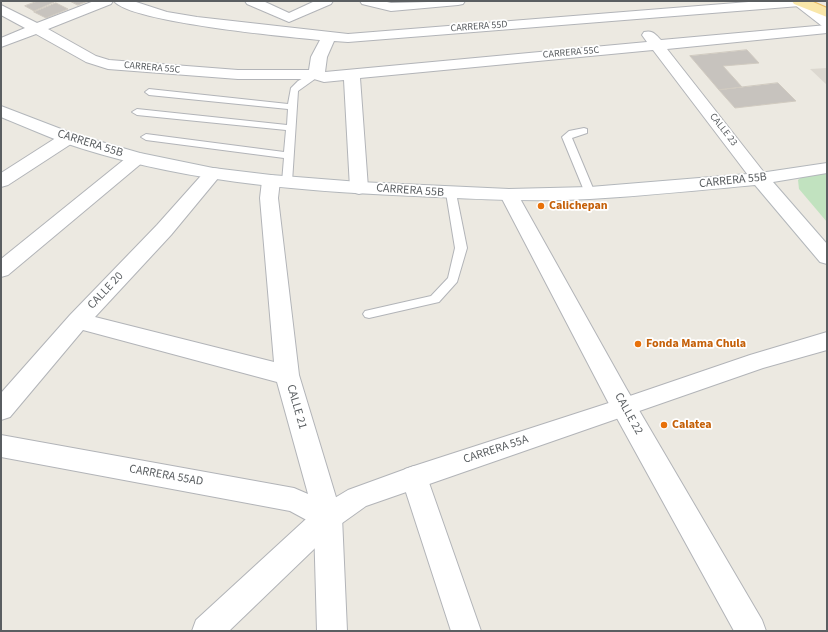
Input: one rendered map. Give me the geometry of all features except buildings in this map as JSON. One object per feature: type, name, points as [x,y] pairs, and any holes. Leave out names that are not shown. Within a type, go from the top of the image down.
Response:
[{"type":"main road","points":[[800,1],[827,13]]},
{"type":"street","points":[[1,43],[106,1]]},
{"type":"street","name":"CARRERA 55D","points":[[121,1],[159,15],[174,18],[348,38],[634,15],[733,4],[800,1]]},
{"type":"street","points":[[252,1],[288,18],[326,1]]},
{"type":"street","points":[[367,1],[391,7],[458,1]]},
{"type":"street","name":"CALLE 23","points":[[622,1],[760,179],[827,257]]},
{"type":"street","points":[[800,1],[827,23]]},
{"type":"street","name":"CARRERA 55C","points":[[1,9],[91,59],[108,64],[245,75],[281,76],[316,74],[324,77],[352,75],[827,29]]},
{"type":"street","points":[[316,74],[320,57],[329,37]]},
{"type":"street","points":[[352,75],[359,188]]},
{"type":"street","name":"CARRERA 55B","points":[[1,111],[68,138],[137,158],[213,173],[279,181],[359,188],[509,196],[590,193],[760,179],[827,168]]},
{"type":"street","points":[[1,181],[68,138]]},
{"type":"street","points":[[1,270],[137,158]]},
{"type":"street","name":"CALLE 20","points":[[1,410],[78,320],[164,230],[213,173]]},
{"type":"street","name":"CALLE 21","points":[[279,181],[269,198],[286,375],[328,517],[332,631]]},
{"type":"street","name":"CALLE 22","points":[[509,196],[624,408],[750,631]]},
{"type":"street","points":[[78,320],[286,375]]},
{"type":"street","name":"CARRERA 55A","points":[[207,631],[328,517],[357,498],[414,477],[624,408],[758,361],[827,341]]},
{"type":"street","name":"CARRERA 55AD","points":[[1,446],[294,500],[328,517]]},
{"type":"street","points":[[414,477],[466,631]]},
{"type":"lane","points":[[279,181],[290,156],[294,90],[301,83],[316,74]]},
{"type":"lane","points":[[149,92],[293,107]]},
{"type":"lane","points":[[137,112],[292,128]]},
{"type":"lane","points":[[584,131],[567,137],[590,193]]},
{"type":"lane","points":[[146,137],[290,156]]},
{"type":"lane","points":[[369,314],[435,299],[453,279],[461,248],[451,194]]},
{"type":"shaded area","points":[[827,68],[827,85],[810,69]]},
{"type":"green space","points":[[827,171],[827,222],[799,189],[798,180],[805,174]]},
{"type":"place","name":"Calichepan","points":[[541,206]]},
{"type":"place","name":"Fonda Mama Chula","points":[[638,344]]},
{"type":"place","name":"Calatea","points":[[664,425]]}]
